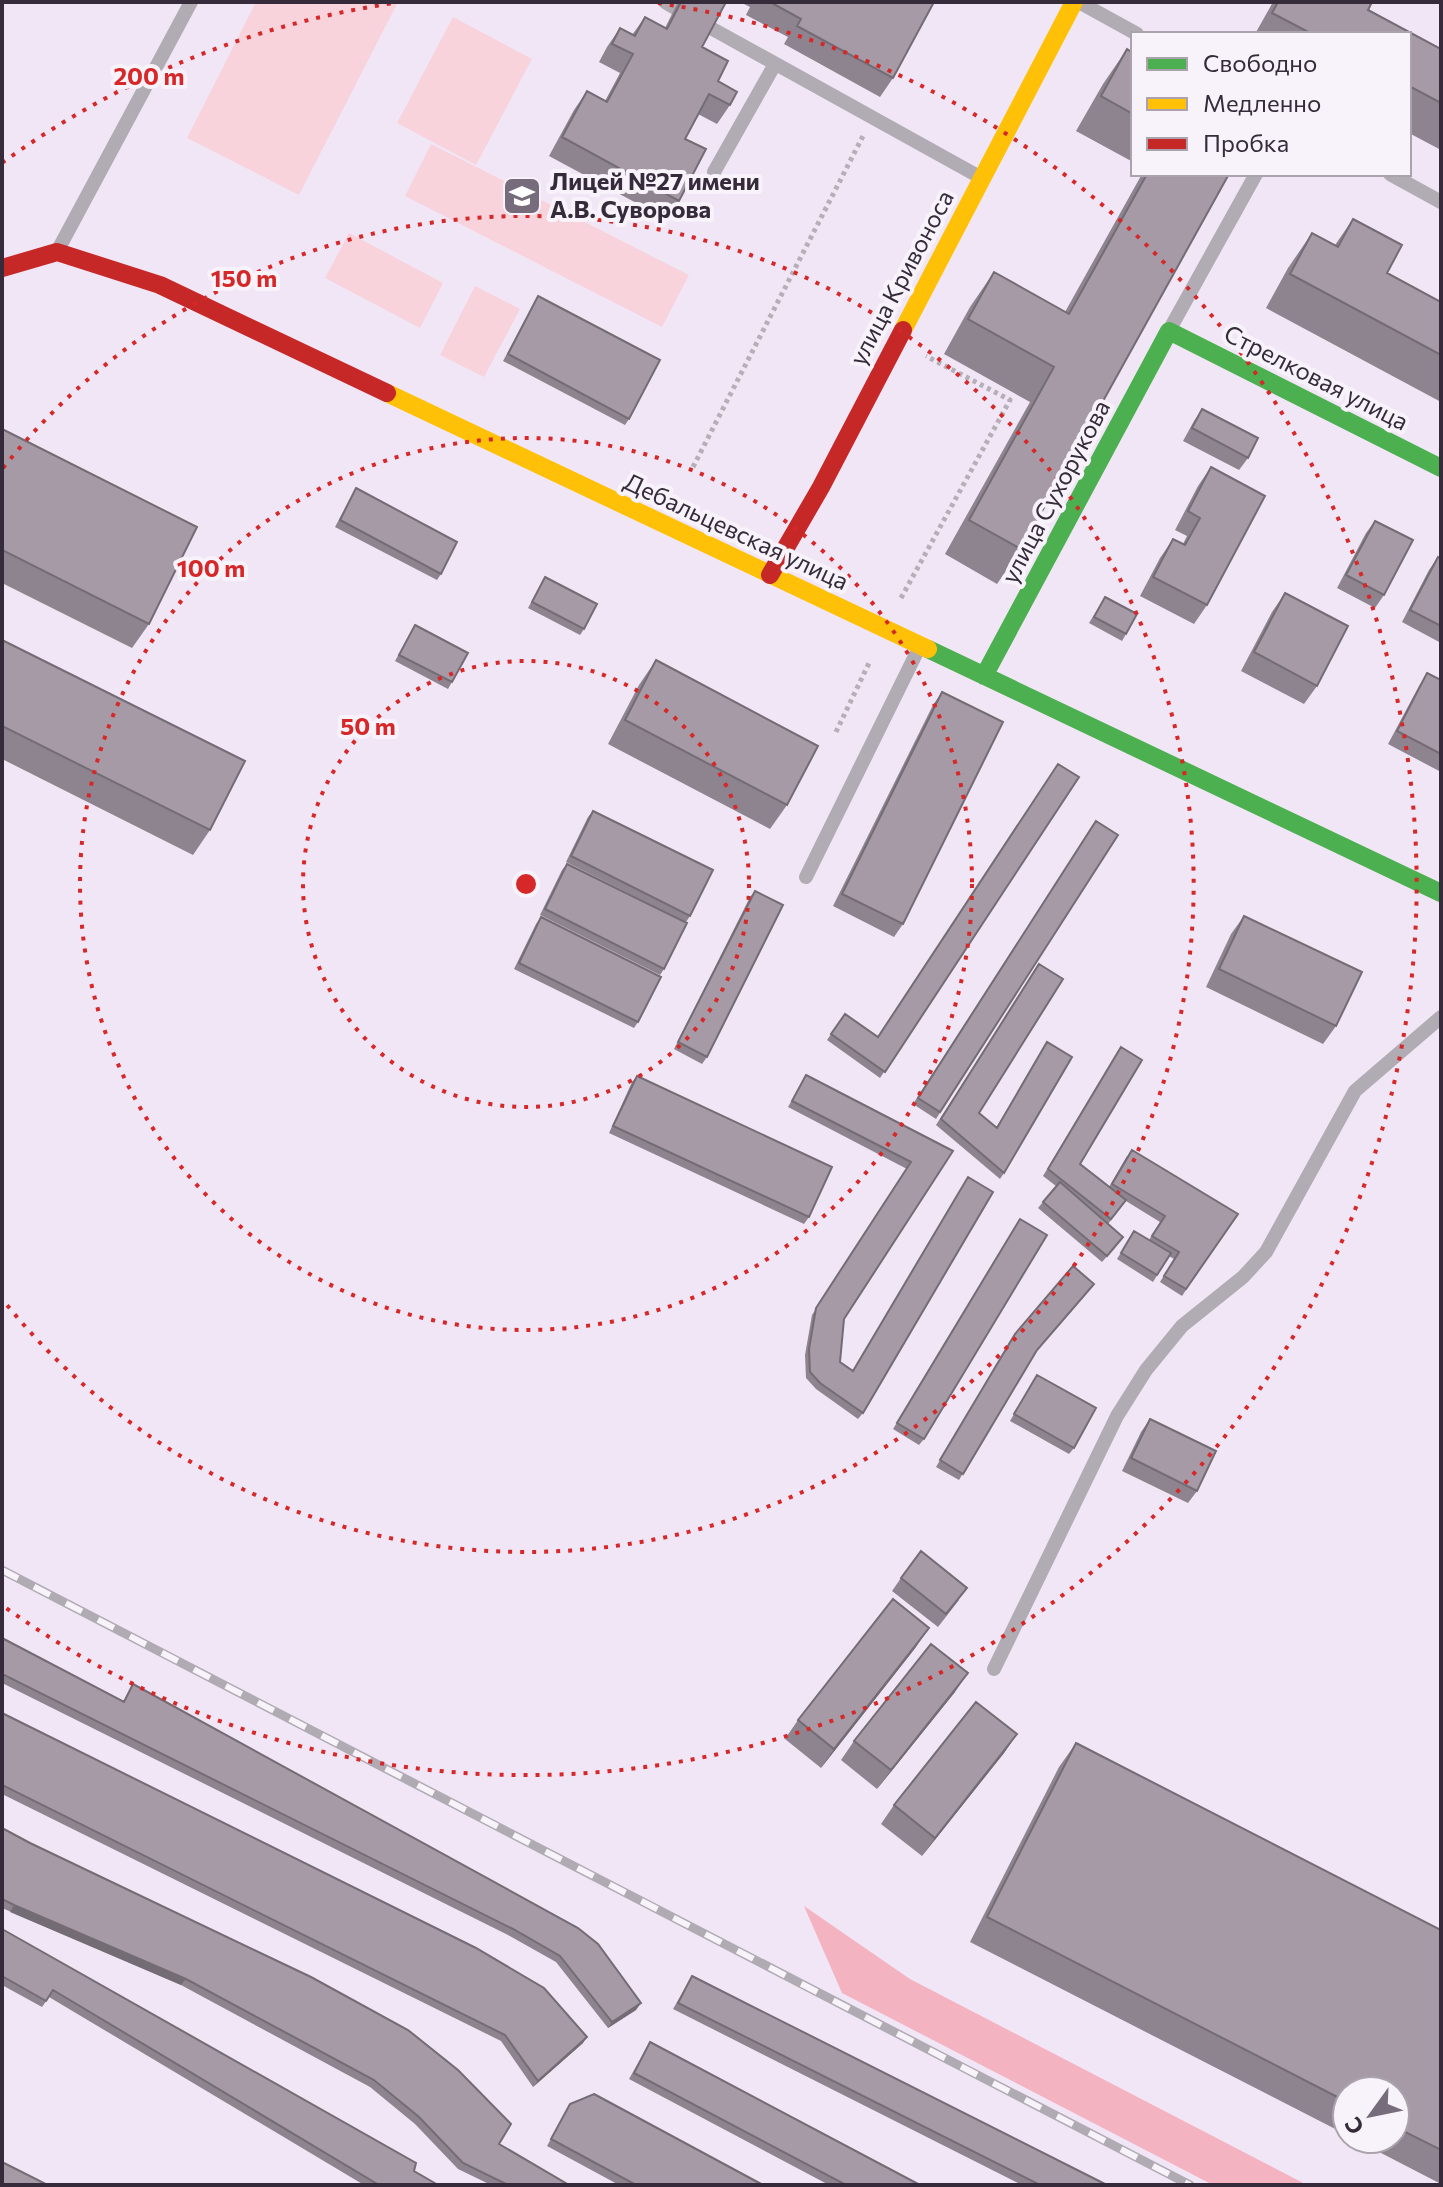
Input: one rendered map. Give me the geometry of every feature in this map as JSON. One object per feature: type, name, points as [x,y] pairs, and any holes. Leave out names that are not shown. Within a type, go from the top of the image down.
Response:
[{"type":"street","name":"улица Кривоноса","points":[[770,575],[821,487],[1077,2]]},
{"type":"street","points":[[2,268],[57,252]]},
{"type":"street","name":"Дебальцевская улица","points":[[57,252],[160,285],[1441,893]]},
{"type":"street","name":"Стрелковая улица","points":[[1169,331],[1441,468]]},
{"type":"street","name":"улица Сухорукова","points":[[984,676],[1169,331]]},
{"type":"lane","points":[[57,252],[191,2]]},
{"type":"lane","points":[[1077,2],[1133,32]]},
{"type":"lane","points":[[709,27],[982,178]]},
{"type":"lane","points":[[714,172],[775,64]]},
{"type":"lane","points":[[1169,331],[1255,176]]},
{"type":"lane","points":[[1394,176],[1441,202]]},
{"type":"lane","points":[[806,877],[920,646]]},
{"type":"lane","points":[[994,1669],[1117,1416],[1146,1370],[1182,1326],[1243,1277],[1266,1252],[1355,1091],[1441,1017]]},
{"type":"path","points":[[693,467],[872,117]]},
{"type":"path","points":[[836,732],[885,629],[1010,400],[914,351]]},
{"type":"shaded area","points":[[256,2],[398,2],[299,195],[187,138]]},
{"type":"shaded area","points":[[453,17],[532,59],[476,165],[397,123]]},
{"type":"shaded area","points":[[431,144],[689,275],[662,327],[405,196]]},
{"type":"shaded area","points":[[349,233],[443,283],[420,328],[325,278]]},
{"type":"shaded area","points":[[475,286],[520,309],[484,377],[440,355]]},
{"type":"shaded area","points":[[804,1906],[910,1979],[1307,2185],[1213,2185],[842,1993]]},
{"type":"building","points":[[681,2],[726,2],[702,47],[728,61],[718,81],[737,92],[730,105],[709,94],[685,139],[706,149],[679,201],[562,137],[587,91],[607,102],[633,54],[612,44],[620,28],[635,36],[645,17],[667,29]]},
{"type":"building","points":[[770,2],[934,2],[893,78],[797,26],[801,19]]},
{"type":"building","points":[[1278,2],[1372,2],[1368,10],[1409,32],[1308,32],[1272,13]]},
{"type":"building","points":[[1411,33],[1441,49],[1441,103],[1411,87]]},
{"type":"building","points":[[1127,49],[1131,52],[1131,113],[1101,96]]},
{"type":"building","points":[[1146,176],[1228,176],[1021,549],[969,520],[1054,367],[968,319],[994,272],[1069,314]]},
{"type":"building","points":[[1353,219],[1402,245],[1387,273],[1441,302],[1441,355],[1290,274],[1312,233],[1338,247]]},
{"type":"building","points":[[538,296],[660,360],[629,419],[508,354]]},
{"type":"building","points":[[1202,409],[1258,438],[1248,458],[1192,428]]},
{"type":"building","points":[[2,429],[197,527],[149,624],[2,550]]},
{"type":"building","points":[[1211,467],[1265,496],[1207,605],[1153,577],[1173,539],[1185,545],[1200,518],[1188,511]]},
{"type":"building","points":[[356,488],[457,542],[441,574],[340,520]]},
{"type":"building","points":[[1375,521],[1413,540],[1384,595],[1346,575]]},
{"type":"building","points":[[1438,557],[1441,559],[1441,626],[1410,610]]},
{"type":"building","points":[[545,577],[597,604],[584,629],[532,602]]},
{"type":"building","points":[[1285,593],[1348,626],[1317,686],[1254,652]]},
{"type":"building","points":[[1105,597],[1137,614],[1126,634],[1094,617]]},
{"type":"building","points":[[415,625],[468,653],[452,682],[399,655]]},
{"type":"building","points":[[2,640],[245,761],[210,830],[2,726]]},
{"type":"building","points":[[656,660],[818,746],[787,805],[625,720]]},
{"type":"building","points":[[1427,673],[1441,680],[1441,754],[1397,731]]},
{"type":"building","points":[[942,692],[1003,722],[903,924],[842,894]]},
{"type":"building","points":[[1058,764],[1079,777],[885,1072],[831,1034],[845,1014],[878,1037]]},
{"type":"building","points":[[593,811],[713,870],[690,916],[571,856]]},
{"type":"building","points":[[1096,821],[1118,835],[940,1112],[918,1098]]},
{"type":"building","points":[[567,864],[687,923],[664,969],[545,909]]},
{"type":"building","points":[[755,891],[783,905],[707,1057],[678,1042]]},
{"type":"building","points":[[1244,916],[1362,972],[1336,1026],[1219,969]]},
{"type":"building","points":[[541,917],[661,977],[638,1022],[519,963]]},
{"type":"building","points":[[1039,964],[1063,979],[979,1113],[997,1128],[1047,1042],[1072,1057],[1004,1173],[941,1119]]},
{"type":"building","points":[[1121,1047],[1142,1060],[1080,1164],[1126,1200],[1111,1219],[1048,1169]]},
{"type":"building","points":[[806,1075],[953,1151],[844,1319],[840,1362],[853,1371],[968,1177],[993,1192],[863,1413],[820,1383],[810,1372],[809,1349],[816,1308],[911,1162],[792,1101]]},
{"type":"building","points":[[637,1076],[832,1167],[809,1217],[613,1126]]},
{"type":"building","points":[[1132,1150],[1238,1214],[1186,1289],[1164,1276],[1179,1252],[1152,1236],[1165,1216],[1112,1184]]},
{"type":"building","points":[[1060,1182],[1123,1237],[1107,1256],[1043,1202]]},
{"type":"building","points":[[1020,1219],[1047,1235],[924,1439],[897,1423]]},
{"type":"building","points":[[1134,1231],[1171,1253],[1157,1275],[1121,1253]]},
{"type":"building","points":[[1073,1266],[1094,1284],[1037,1350],[963,1474],[940,1460],[1015,1334]]},
{"type":"building","points":[[1037,1375],[1096,1408],[1074,1448],[1014,1414]]},
{"type":"building","points":[[1150,1419],[1216,1451],[1197,1491],[1131,1458]]},
{"type":"building","points":[[921,1551],[967,1588],[946,1614],[901,1578]]},
{"type":"building","points":[[893,1599],[929,1628],[834,1749],[798,1720]]},
{"type":"building","points":[[2,1638],[124,1702],[133,1684],[578,1928],[598,1944],[641,2003],[612,2022],[560,1956],[513,1929],[2,1674]]},
{"type":"building","points":[[931,1644],[968,1673],[891,1770],[854,1741]]},
{"type":"building","points":[[976,1702],[1017,1734],[935,1838],[894,1805]]},
{"type":"building","points":[[2,1713],[476,1948],[544,1988],[587,2037],[538,2081],[505,2035],[2,1785]]},
{"type":"building","points":[[1076,1743],[1441,1930],[1441,2150],[1411,2135],[1411,2075],[1331,2075],[1331,2094],[987,1917]]},
{"type":"building","points":[[2,1828],[311,1977],[408,2030],[458,2070],[511,2124],[499,2144],[569,2185],[508,2185],[463,2163],[419,2117],[374,2080],[186,1979],[2,1899]]},
{"type":"building","points":[[2,1929],[416,2163],[414,2171],[438,2185],[379,2185],[53,1990],[46,2001],[2,1976]]},
{"type":"building","points":[[692,1976],[1107,2185],[1040,2185],[678,2003]]},
{"type":"building","points":[[650,2042],[920,2185],[846,2185],[634,2073]]},
{"type":"building","points":[[594,2094],[763,2185],[636,2185],[551,2139],[570,2104]]},
{"type":"building","points":[[2,2162],[46,2184],[46,2185],[2,2185]]},
{"type":"railway","points":[[2,1570],[1190,2185]]},
{"type":"traffic: fast","points":[[984,676],[1169,331],[1441,468]]},
{"type":"traffic: fast","points":[[928,649],[1441,893]]},
{"type":"traffic: slow","points":[[903,330],[1074,2]]},
{"type":"traffic: slow","points":[[387,393],[928,649]]},
{"type":"traffic: jam","points":[[2,268],[57,252],[160,285],[387,393]]},
{"type":"traffic: jam","points":[[770,575],[821,487],[903,330]]},
{"type":"place","name":"Лицей №27 имени А.В. Суворова","points":[[522,196]]}]
